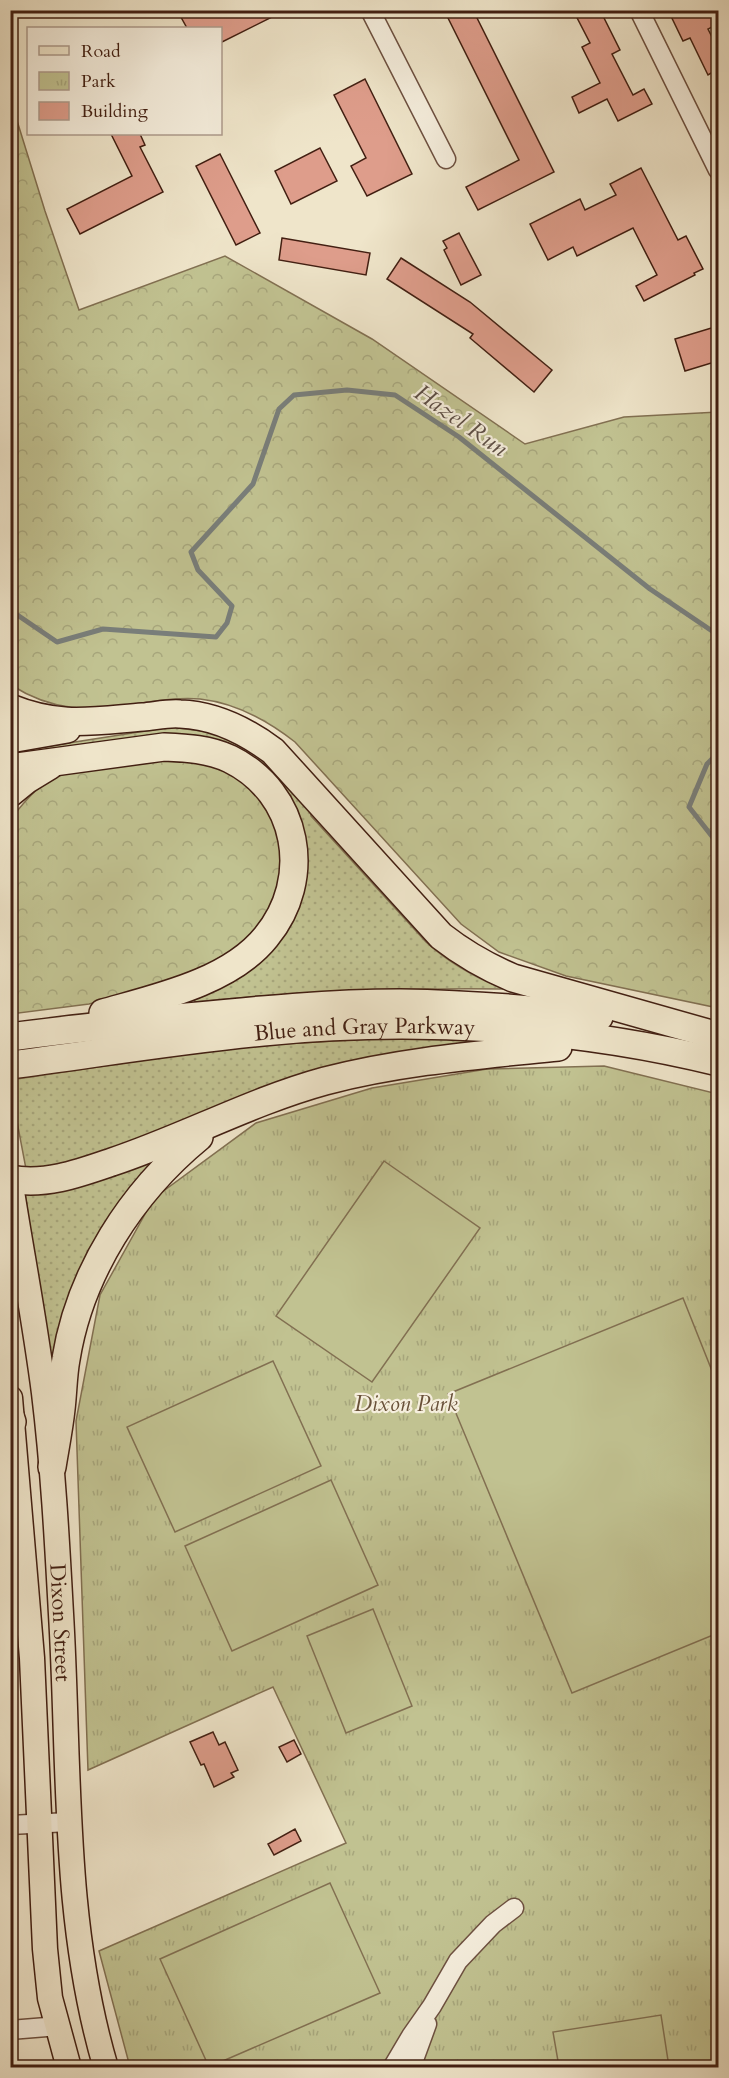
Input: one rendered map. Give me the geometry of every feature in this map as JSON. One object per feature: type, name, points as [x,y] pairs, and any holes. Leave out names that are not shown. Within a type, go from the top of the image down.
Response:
[{"type":"highway","points":[[10,708],[51,721],[74,722],[179,714],[210,719],[234,727],[273,751],[441,936],[460,951],[513,978],[718,1037]]},
{"type":"highway","points":[[10,739],[110,720]]},
{"type":"highway","points":[[10,768],[164,747],[197,749],[229,759],[247,769],[277,799],[287,818],[293,837],[294,860],[292,882],[276,924],[266,938],[233,965],[208,980],[180,991],[20,1035]]},
{"type":"highway","points":[[10,793],[55,762]]},
{"type":"highway","name":"Blue and Gray Parkway","points":[[20,1035],[263,1009],[399,1003],[475,1005],[550,1011],[625,1020],[718,1037]]},
{"type":"highway","name":"Blue and Gray Parkway","points":[[22,1063],[263,1032],[424,1025],[486,1028],[614,1041],[718,1062]]},
{"type":"highway","points":[[10,1179],[39,1182],[92,1169],[303,1088],[387,1067],[441,1059],[614,1041]]},
{"type":"highway","points":[[52,1467],[65,1359],[73,1325],[93,1272],[124,1218],[147,1188],[174,1159],[222,1119]]},
{"type":"main road","name":"Dixon Street","points":[[10,1179],[44,1391],[52,1467],[64,1665],[69,1822],[79,1942],[95,2027],[106,2067]]},
{"type":"main road","name":"Dixon Street","points":[[11,1412],[32,1658],[45,1949],[50,1998],[69,2067]]},
{"type":"street","points":[[370,10],[446,159]]},
{"type":"street","points":[[639,10],[718,170]]},
{"type":"street","points":[[10,1825],[69,1822]]},
{"type":"street","points":[[392,2067],[458,1961],[493,1924],[514,1908]]},
{"type":"street","points":[[411,2067],[432,2006]]},
{"type":"street","points":[[10,2030],[58,2026]]},
{"type":"green space","points":[[10,98],[79,310],[225,256],[372,339],[525,444],[624,417],[718,412],[718,1008],[566,976],[499,952],[461,924],[295,742],[250,714],[226,704],[200,699],[167,700],[102,708],[71,707],[41,700],[11,685]]},
{"type":"green space","points":[[171,727],[216,733],[261,757],[311,812],[311,816],[426,942],[462,969],[503,989],[349,991],[195,1002],[192,993],[284,799],[11,761],[11,752]]},
{"type":"green space","points":[[153,757],[199,759],[246,781],[277,819],[289,861],[265,928],[215,964],[142,991],[89,1004],[11,1014],[10,820],[36,790],[56,777],[83,769]]},
{"type":"green space","points":[[403,1037],[471,1039],[471,1046],[79,1163],[26,1169],[10,1080],[206,1051],[265,1045]]},
{"type":"green space","name":"Dixon Park","points":[[604,1066],[718,1094],[718,2067],[130,2067],[99,1951],[346,1843],[273,1687],[88,1770],[76,1421],[100,1295],[154,1198],[256,1123],[372,1088],[487,1069]]},
{"type":"green space","points":[[179,1143],[152,1167],[53,1383],[25,1193]]},
{"type":"green space","points":[[384,1161],[480,1228],[372,1382],[276,1316]]},
{"type":"green space","points":[[683,1298],[718,1386],[718,1633],[572,1693],[448,1394]]},
{"type":"green space","points":[[273,1361],[321,1466],[175,1532],[127,1427]]},
{"type":"green space","points":[[331,1480],[378,1585],[232,1651],[185,1546]]},
{"type":"green space","points":[[373,1609],[412,1706],[346,1733],[307,1636]]},
{"type":"green space","points":[[330,1883],[380,1993],[209,2067],[160,1959]]},
{"type":"green space","points":[[661,2015],[669,2067],[559,2067],[553,2032]]},
{"type":"building","points":[[177,10],[286,10],[222,42],[222,27],[186,27]]},
{"type":"building","points":[[444,10],[473,10],[554,172],[478,210],[466,187],[519,160]]},
{"type":"building","points":[[573,10],[600,10],[620,50],[612,54],[633,95],[644,89],[652,104],[618,121],[607,99],[579,113],[572,97],[600,83],[582,47],[590,43]]},
{"type":"building","points":[[668,10],[711,10],[718,24],[708,29],[718,49],[718,69],[708,75],[690,38],[683,41]]},
{"type":"building","points":[[365,79],[412,174],[367,196],[351,166],[366,158],[334,95]]},
{"type":"building","points":[[112,135],[140,135],[145,145],[140,147],[163,192],[80,234],[67,209],[132,176]]},
{"type":"building","points":[[320,148],[337,181],[291,204],[275,171]]},
{"type":"building","points":[[220,154],[260,233],[236,245],[196,166]]},
{"type":"building","points":[[641,168],[678,240],[686,236],[703,269],[644,301],[636,286],[657,275],[633,228],[577,256],[573,247],[548,260],[530,224],[580,199],[585,210],[616,195],[610,184]]},
{"type":"building","points":[[459,233],[481,275],[461,285],[444,250],[447,248],[443,241]]},
{"type":"building","points":[[282,238],[370,253],[366,275],[279,260]]},
{"type":"building","points":[[401,258],[470,302],[552,370],[534,392],[470,338],[473,334],[387,279]]},
{"type":"building","points":[[718,326],[718,361],[685,371],[675,339]]},
{"type":"building","points":[[213,1732],[219,1745],[225,1742],[238,1770],[231,1773],[234,1777],[214,1787],[204,1764],[201,1765],[190,1742]]},
{"type":"building","points":[[294,1740],[301,1754],[287,1762],[279,1747]]},
{"type":"building","points":[[295,1829],[301,1841],[274,1855],[268,1844]]},
{"type":"waterway","name":"Hazel Run","points":[[10,598],[13,612],[57,642],[103,629],[216,637],[227,623],[232,606],[198,570],[191,552],[253,484],[279,409],[294,395],[347,390],[395,395],[459,437],[650,589],[718,635]]},
{"type":"waterway","name":"Hazel Run","points":[[718,753],[707,764],[689,807],[718,844]]}]
